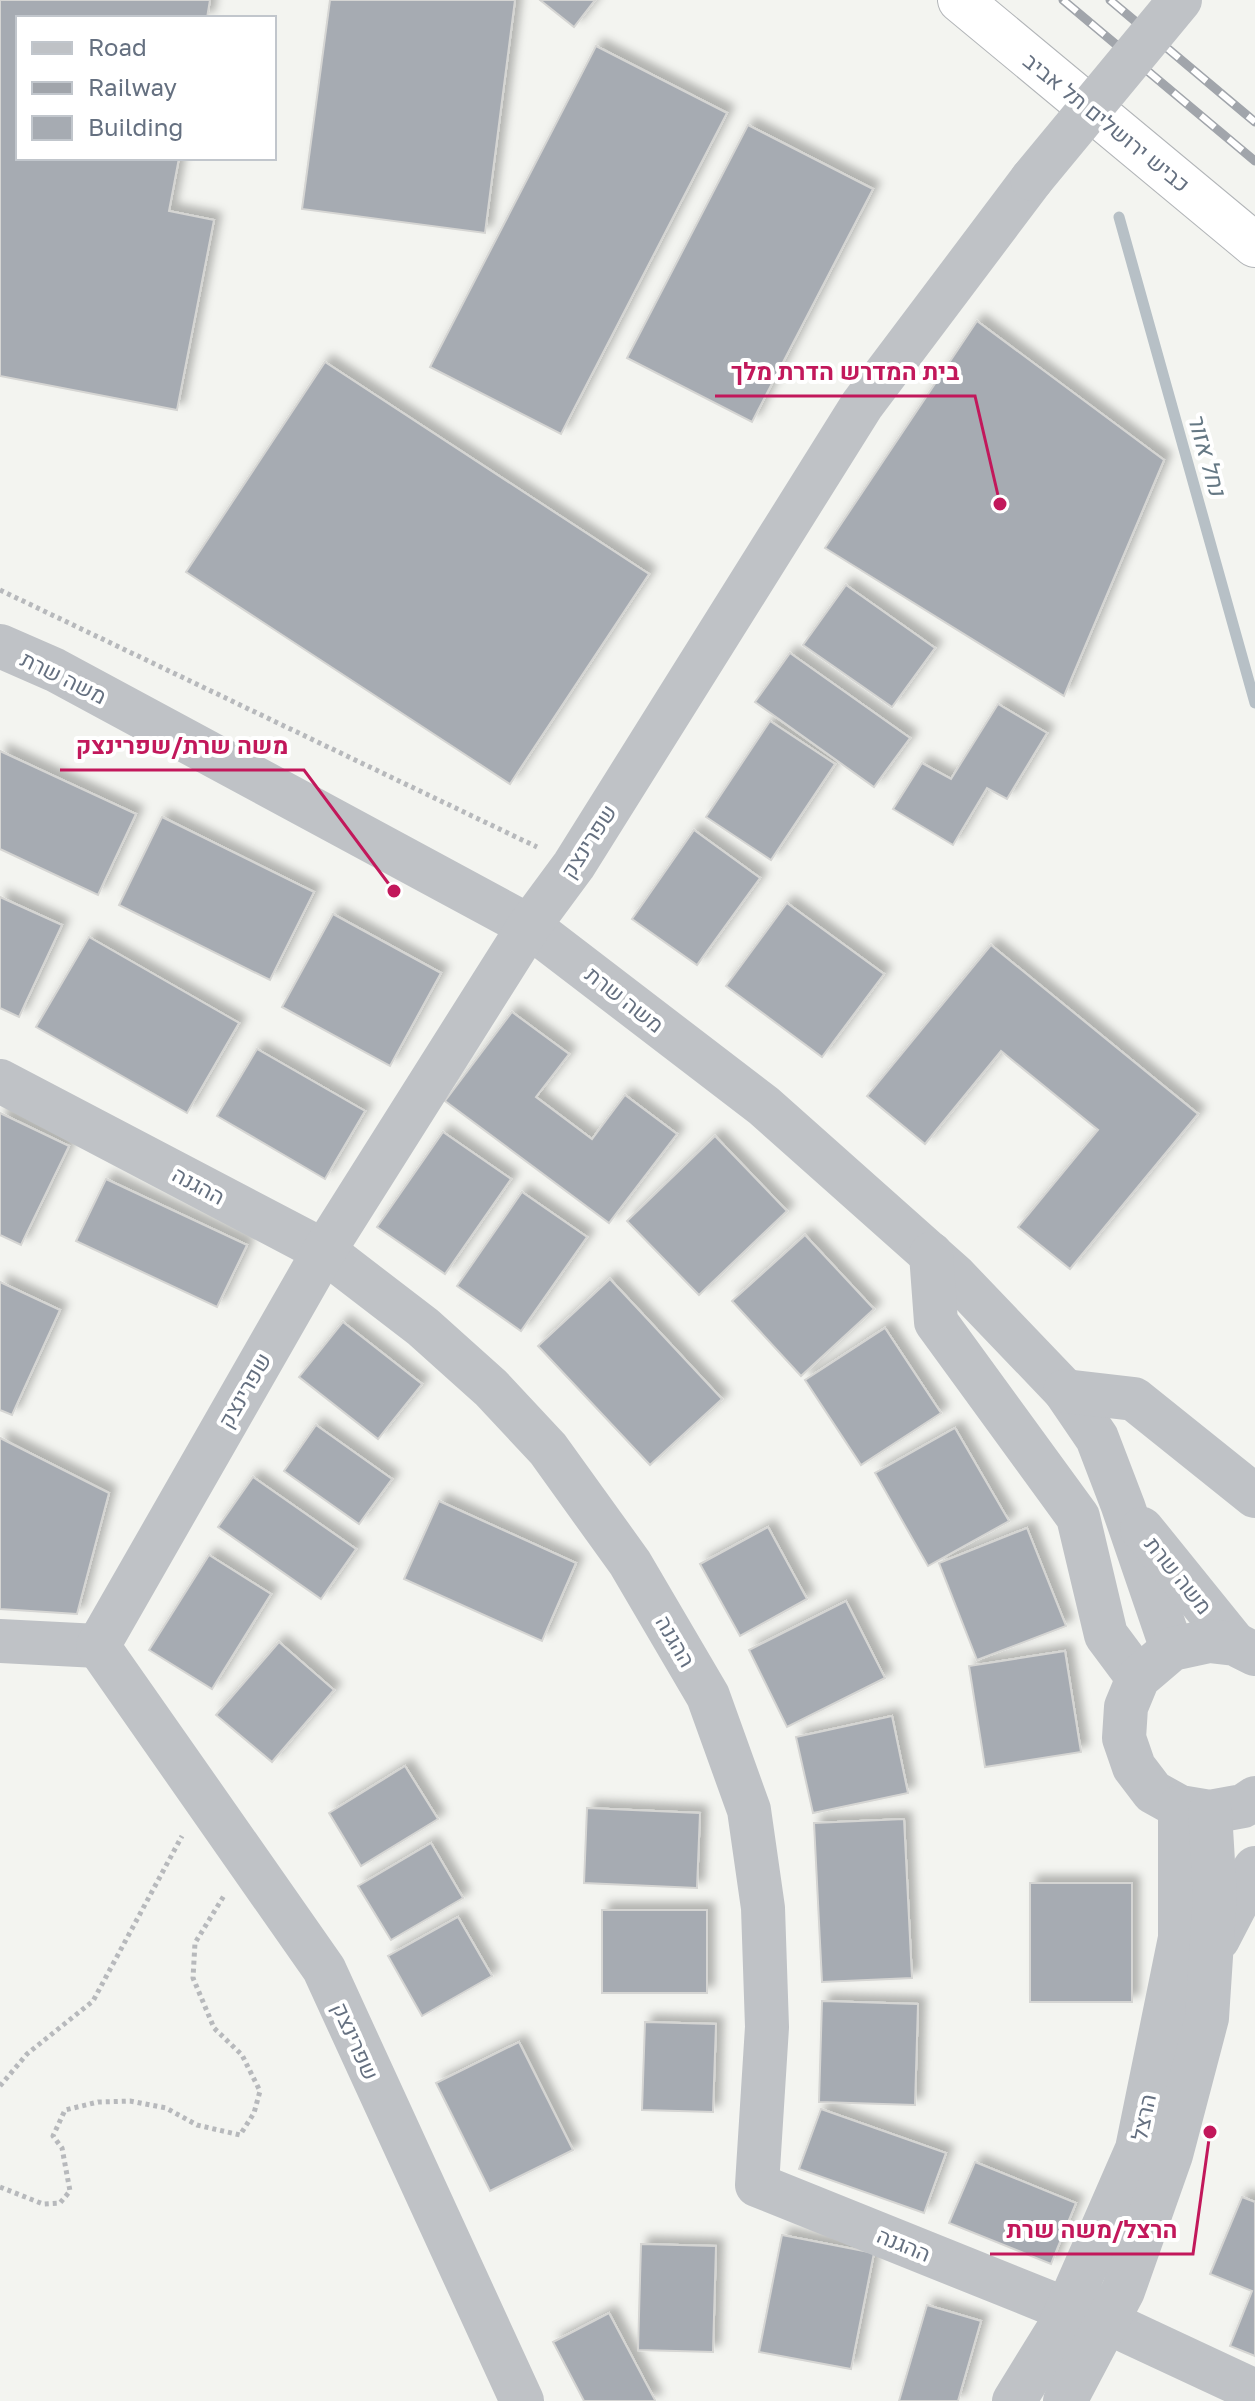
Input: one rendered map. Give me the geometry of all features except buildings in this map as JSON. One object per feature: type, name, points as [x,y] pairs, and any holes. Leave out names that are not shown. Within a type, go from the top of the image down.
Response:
[{"type":"highway","name":"כביש ירושלים תל אביב","points":[[960,0],[1255,245]]},
{"type":"street","name":"שפרינצק","points":[[522,2401],[324,1969],[98,1646],[324,1251],[529,926],[574,865],[862,405],[1032,179],[1180,0]]},
{"type":"street","name":"משה שרת","points":[[0,646],[55,670],[529,926],[764,1106],[931,1254],[1065,1391],[1097,1438],[1172,1649]]},
{"type":"street","name":"ההגנה","points":[[0,1081],[324,1251],[423,1327],[491,1388],[548,1449],[630,1563],[708,1696],[749,1810],[763,1908],[767,2027],[757,2185],[1088,2316],[1255,2391]]},
{"type":"street","points":[[931,1254],[936,1322],[1078,1517],[1106,1635],[1138,1678]]},
{"type":"street","points":[[1065,1391],[1134,1399],[1255,1496]]},
{"type":"street","name":"משה שרת","points":[[1123,1506],[1245,1649]]},
{"type":"street","points":[[0,1641],[98,1646]]},
{"type":"street","points":[[1245,1649],[1209,1641],[1172,1649],[1138,1678],[1126,1707],[1124,1738],[1134,1767],[1153,1792],[1195,1810],[1243,1806],[1255,1798]]},
{"type":"street","name":"הרצל","points":[[1065,2401],[1137,2149],[1180,1938],[1195,1810]]},
{"type":"street","name":"הרצל","points":[[1014,2401],[1059,2328],[1088,2316],[1123,2291],[1171,2155],[1207,2018],[1212,1952],[1215,1895],[1195,1810]]},
{"type":"street","points":[[1212,1952],[1255,1868]]},
{"type":"path","points":[[0,590],[574,865]]},
{"type":"path","points":[[0,2086],[27,2054],[93,2001],[203,1797]]},
{"type":"path","points":[[0,2187],[43,2204],[60,2203],[70,2191],[62,2148],[53,2136],[65,2110],[98,2102],[130,2101],[166,2108],[197,2125],[240,2135],[254,2113],[260,2091],[242,2055],[214,2028],[193,1978],[195,1943],[248,1860]]},
{"type":"waterway","name":"נחל אזור","points":[[1119,217],[1255,703]]},
{"type":"railway","points":[[1063,0],[1255,161]]},
{"type":"railway","points":[[1110,0],[1255,122]]},
{"type":"place","name":"בית המדרש הדרת מלך","points":[[1000,504]]},
{"type":"place","name":"משה שרת/שפרינצק","points":[[394,891]]},
{"type":"place","name":"הרצל/משה שרת","points":[[1210,2132]]}]
